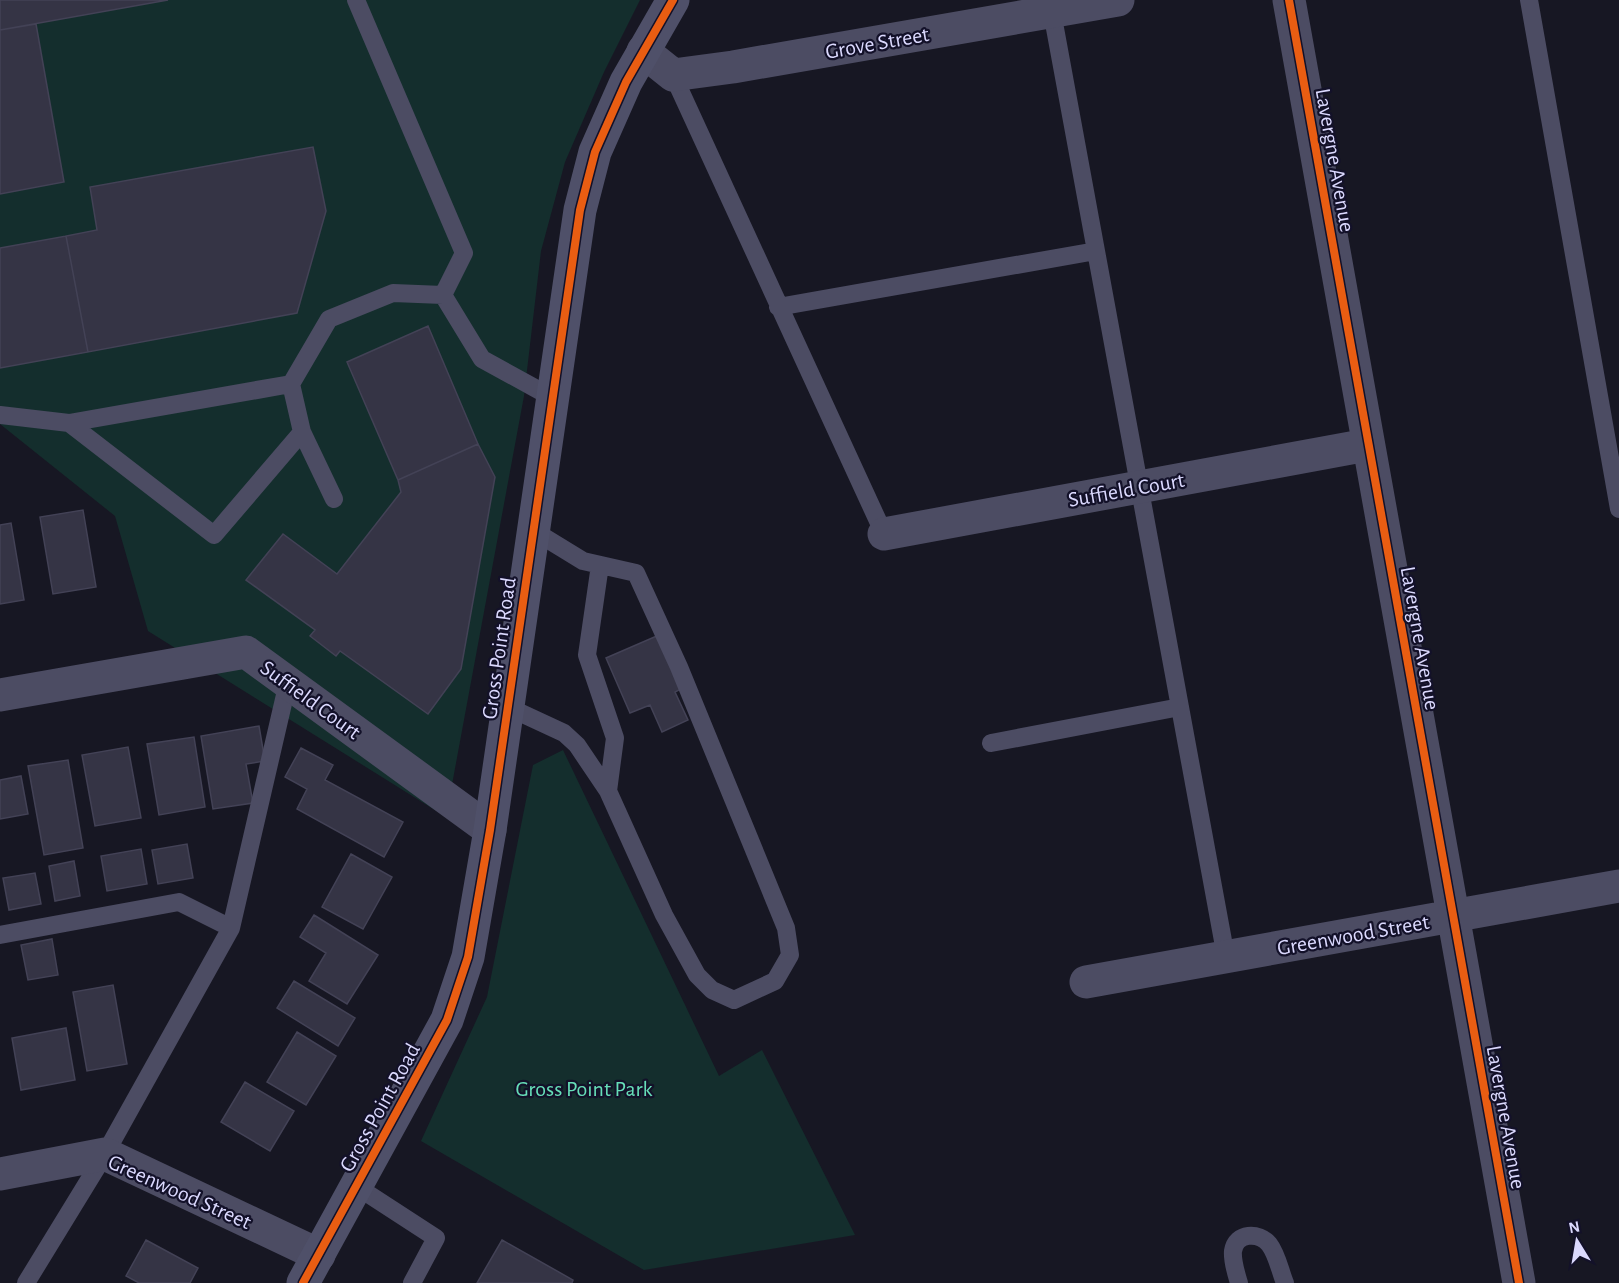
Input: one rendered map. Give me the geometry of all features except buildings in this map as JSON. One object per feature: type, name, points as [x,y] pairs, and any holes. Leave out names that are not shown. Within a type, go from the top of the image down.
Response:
[{"type":"main road","name":"Gross Point Road","points":[[311,1269],[447,1020],[468,957],[490,830],[580,210],[595,152],[626,82],[672,1]]},
{"type":"street","name":"Grove Street","points":[[673,75],[733,68],[1118,0]]},
{"type":"street","name":"Lavergne Avenue","points":[[1289,0],[1519,1283]]},
{"type":"street","points":[[644,51],[673,75]]},
{"type":"street","name":"Suffield Court","points":[[884,534],[1367,444]]},
{"type":"street","name":"Suffield Court","points":[[0,695],[246,652],[490,830]]},
{"type":"street","name":"Greenwood Street","points":[[1086,982],[1619,886]]},
{"type":"street","name":"Greenwood Street","points":[[0,1174],[105,1154],[311,1269]]},
{"type":"lane","points":[[356,0],[464,253],[443,295]]},
{"type":"lane","points":[[1529,0],[1619,509]]},
{"type":"lane","points":[[1052,12],[1226,957]]},
{"type":"lane","points":[[673,75],[884,534]]},
{"type":"lane","points":[[778,307],[1096,251]]},
{"type":"lane","points":[[334,499],[302,432],[291,384],[329,319],[393,293],[443,295]]},
{"type":"lane","points":[[443,295],[482,359],[553,398]]},
{"type":"lane","points":[[0,416],[69,423],[291,384]]},
{"type":"lane","points":[[69,423],[214,535],[302,432]]},
{"type":"lane","points":[[508,707],[564,733],[577,745],[608,790],[664,915],[697,975],[712,990],[734,999],[775,981],[790,955],[786,928],[679,667],[636,573],[583,561],[534,531]]},
{"type":"lane","points":[[600,565],[587,655],[615,738],[608,790]]},
{"type":"lane","points":[[26,1283],[105,1154],[231,928],[288,682]]},
{"type":"lane","points":[[991,743],[1180,707]]},
{"type":"lane","points":[[0,935],[178,902],[231,928]]},
{"type":"lane","points":[[356,1186],[436,1238],[412,1283]]},
{"type":"lane","points":[[1239,1283],[1233,1251],[1239,1241],[1253,1235],[1270,1245],[1285,1283]]},
{"type":"green space","points":[[0,0],[640,0],[604,72],[565,162],[541,251],[524,396],[446,817],[148,631],[115,516],[0,424]]},
{"type":"green space","name":"Gross Point Park","points":[[563,750],[719,1076],[762,1050],[855,1235],[644,1270],[421,1141],[487,997],[533,765]]},
{"type":"cycle path","points":[[303,1283],[447,1020],[468,957],[490,830],[580,210],[595,152],[626,82],[673,0]]},
{"type":"cycle path","points":[[1289,0],[1519,1283]]}]
